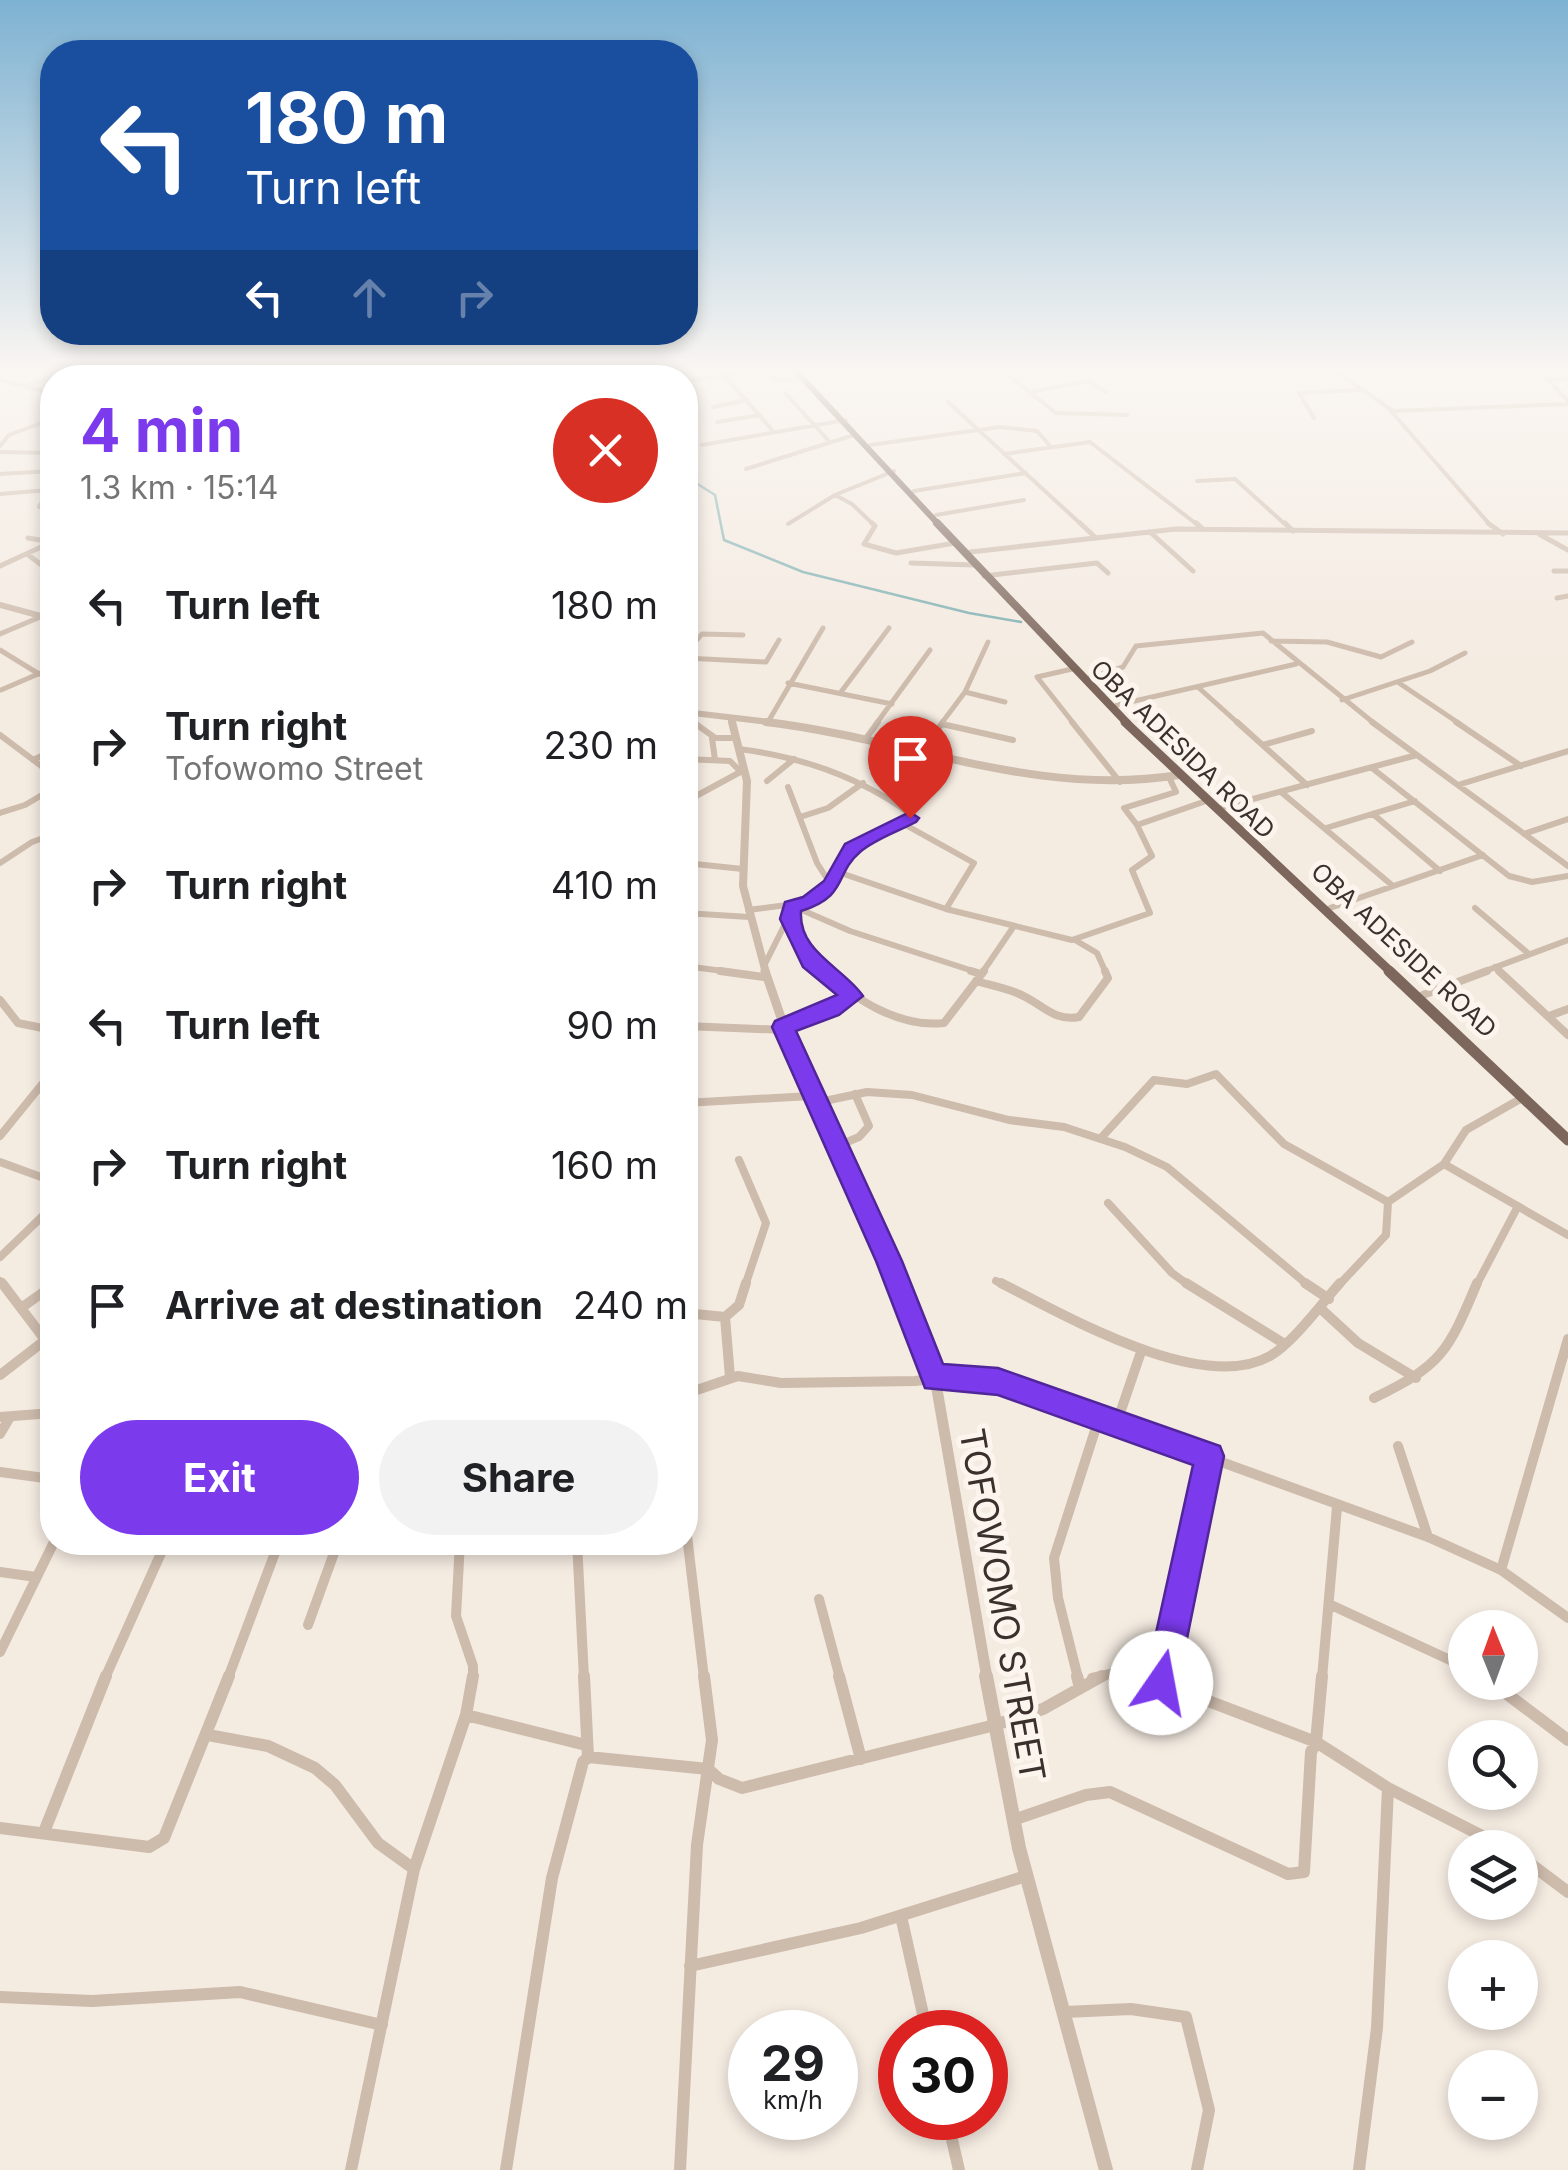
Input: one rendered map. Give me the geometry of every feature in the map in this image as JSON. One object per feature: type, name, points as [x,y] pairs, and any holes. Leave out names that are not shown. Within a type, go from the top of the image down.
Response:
[{"type":"main road","name":"OBA ADESIDA ROAD","points":[[888,468],[1174,776],[1313,896],[1568,1140]]},
{"type":"main road","points":[[889,468],[914,491],[988,576]]},
{"type":"main road","name":"OBA ADESIDE ROAD","points":[[1062,654],[1313,896],[1422,994],[1432,1008],[1568,1129]]},
{"type":"street","points":[[1020,468],[1096,538]]},
{"type":"street","points":[[1124,468],[1203,529]]},
{"type":"street","points":[[1440,468],[1487,523],[1507,535]]},
{"type":"street","points":[[0,474],[40,471]]},
{"type":"street","points":[[788,524],[836,495],[891,471]]},
{"type":"street","points":[[914,491],[1026,474]]},
{"type":"street","points":[[1197,481],[1236,479],[1293,531]]},
{"type":"street","points":[[0,494],[40,491]]},
{"type":"street","points":[[836,495],[875,526],[865,542],[869,548],[893,552],[955,544]]},
{"type":"street","points":[[936,515],[1024,500]]},
{"type":"street","points":[[970,552],[1203,529],[1568,534]]},
{"type":"street","points":[[1150,532],[1193,571]]},
{"type":"street","points":[[1539,534],[1568,550]]},
{"type":"street","points":[[28,538],[40,540]]},
{"type":"street","points":[[2,564],[40,548]]},
{"type":"street","points":[[27,554],[40,564]]},
{"type":"street","points":[[911,563],[974,565]]},
{"type":"street","points":[[988,576],[1097,563],[1108,573]]},
{"type":"street","points":[[1554,572],[1568,571]]},
{"type":"street","points":[[1557,598],[1568,596]]},
{"type":"street","points":[[0,605],[40,615]]},
{"type":"street","points":[[0,634],[40,615]]},
{"type":"street","points":[[768,722],[822,628]]},
{"type":"street","points":[[841,692],[889,628]]},
{"type":"street","points":[[706,633],[743,635]]},
{"type":"street","points":[[706,633],[714,657]]},
{"type":"street","points":[[698,642],[706,633]]},
{"type":"street","points":[[1089,678],[1123,667],[1133,648],[1141,645],[1258,633],[1342,700],[1568,866]]},
{"type":"street","points":[[1271,641],[1312,638],[1341,642],[1381,658],[1412,642]]},
{"type":"street","points":[[698,656],[768,661],[779,640]]},
{"type":"street","points":[[922,751],[965,692],[988,642]]},
{"type":"street","points":[[0,650],[39,674]]},
{"type":"street","points":[[867,737],[930,650]]},
{"type":"street","points":[[1342,700],[1399,683],[1465,653]]},
{"type":"street","points":[[1116,706],[1296,664]]},
{"type":"street","points":[[1072,669],[1037,678],[1120,782]]},
{"type":"street","points":[[2,690],[39,674]]},
{"type":"street","points":[[1399,683],[1521,766]]},
{"type":"street","points":[[788,684],[892,704]]},
{"type":"street","points":[[1199,688],[1307,785]]},
{"type":"street","points":[[965,692],[1005,702]]},
{"type":"street","points":[[698,714],[867,737],[1034,779],[1120,782],[1174,776],[1177,791],[1123,810],[1152,856],[1132,870],[1150,913],[1075,940]]},
{"type":"street","name":"TOFOWOMO STREET","points":[[731,718],[748,818],[743,869],[748,914],[763,974],[813,1100],[889,1261],[935,1378],[1013,1820],[1106,2170]]},
{"type":"street","points":[[698,724],[714,737],[715,760]]},
{"type":"street","points":[[942,724],[1013,740]]},
{"type":"street","points":[[1262,745],[1312,732]]},
{"type":"street","points":[[0,735],[40,765]]},
{"type":"street","points":[[698,913],[792,910],[810,902],[831,885],[852,848],[902,824],[912,814],[863,783],[714,737]]},
{"type":"street","points":[[1457,786],[1568,751]]},
{"type":"street","points":[[888,798],[934,754]]},
{"type":"street","points":[[33,760],[40,756]]},
{"type":"street","points":[[1223,807],[1417,756]]},
{"type":"street","points":[[698,759],[732,762],[742,770],[698,795]]},
{"type":"street","points":[[767,781],[794,759]]},
{"type":"street","points":[[1372,768],[1483,856],[1523,882],[1568,876]]},
{"type":"street","points":[[800,817],[828,808],[863,783]]},
{"type":"street","points":[[788,787],[817,863],[831,885]]},
{"type":"street","points":[[1282,792],[1393,886]]},
{"type":"street","points":[[1166,795],[1180,810]]},
{"type":"street","points":[[0,812],[40,796]]},
{"type":"street","points":[[1136,825],[1206,801]]},
{"type":"street","points":[[1142,802],[1158,817]]},
{"type":"street","points":[[1326,828],[1414,802]]},
{"type":"street","points":[[1372,814],[1440,871]]},
{"type":"street","points":[[1524,834],[1568,820]]},
{"type":"street","points":[[902,824],[974,862],[946,908]]},
{"type":"street","points":[[2,861],[40,839]]},
{"type":"street","points":[[1330,908],[1483,856]]},
{"type":"street","points":[[698,864],[743,869]]},
{"type":"street","points":[[792,910],[978,977],[1066,1020],[1078,1017],[1108,978],[1097,953],[1075,940],[946,908],[838,872]]},
{"type":"street","points":[[1475,908],[1530,954]]},
{"type":"street","points":[[698,967],[763,974],[792,910]]},
{"type":"street","points":[[792,910],[811,962],[852,996],[935,1026],[944,1022],[1014,926]]},
{"type":"street","points":[[1422,994],[1568,940]]},
{"type":"street","points":[[1495,966],[1568,1035]]},
{"type":"street","points":[[698,1026],[784,1029],[852,996]]},
{"type":"street","points":[[0,1000],[18,1022],[40,1027]]},
{"type":"street","points":[[1548,1016],[1568,1009]]},
{"type":"street","points":[[1101,1138],[1154,1080],[1187,1084],[1218,1074],[1284,1144],[1388,1202]]},
{"type":"street","points":[[0,1136],[40,1087]]},
{"type":"street","points":[[698,1104],[813,1100],[880,1091],[1101,1138],[1167,1167],[1292,1275],[1329,1300]]},
{"type":"street","points":[[835,1148],[859,1138],[869,1126],[855,1094]]},
{"type":"street","points":[[1388,1202],[1444,1164],[1456,1138],[1470,1123],[1522,1098]]},
{"type":"street","points":[[698,1314],[724,1317],[740,1305],[766,1223],[739,1160]]},
{"type":"street","points":[[0,1162],[40,1177]]},
{"type":"street","points":[[1444,1164],[1568,1235]]},
{"type":"street","points":[[996,1281],[1142,1349],[1237,1367],[1262,1362],[1329,1300],[1386,1236],[1388,1202]]},
{"type":"street","points":[[1108,1204],[1172,1272],[1213,1303],[1283,1343]]},
{"type":"street","points":[[1374,1398],[1433,1366],[1453,1340],[1483,1269],[1518,1206]]},
{"type":"street","points":[[0,1256],[40,1218]]},
{"type":"street","points":[[0,1281],[40,1334]]},
{"type":"street","points":[[21,1308],[40,1295]]},
{"type":"street","points":[[1320,1308],[1358,1343],[1416,1378]]},
{"type":"street","points":[[724,1317],[730,1377]]},
{"type":"street","points":[[1501,1570],[1568,1339]]},
{"type":"street","points":[[0,1375],[40,1343]]},
{"type":"street","points":[[1117,1422],[1142,1349]]},
{"type":"street","points":[[698,1389],[730,1377],[782,1382],[978,1377],[1100,1415],[1336,1507],[1428,1537],[1501,1570],[1568,1618]]},
{"type":"street","points":[[0,1434],[5,1417],[40,1414]]},
{"type":"street","points":[[1080,1688],[1058,1598],[1054,1558],[1100,1415]]},
{"type":"street","points":[[1398,1446],[1428,1537]]},
{"type":"street","points":[[1161,1683],[1210,1456]]},
{"type":"street","points":[[0,1472],[40,1477]]},
{"type":"street","points":[[1013,1820],[1045,1812],[1094,1791],[1110,1792],[1298,1876],[1304,1872],[1311,1752],[1316,1742],[1336,1507]]},
{"type":"street","points":[[0,1652],[47,1555]]},
{"type":"street","points":[[44,1832],[95,1700],[160,1555]]},
{"type":"street","points":[[0,1828],[149,1847],[158,1844],[208,1734],[274,1555]]},
{"type":"street","points":[[308,1625],[333,1555]]},
{"type":"street","points":[[351,2170],[414,1869],[466,1714],[473,1666],[456,1616],[459,1555]]},
{"type":"street","points":[[506,2170],[552,1878],[587,1751],[578,1555]]},
{"type":"street","points":[[680,2170],[697,1845],[708,1769],[710,1714],[690,1555]]},
{"type":"street","points":[[0,1572],[36,1577]]},
{"type":"street","points":[[819,1599],[861,1759]]},
{"type":"street","points":[[1329,1604],[1448,1659]]},
{"type":"street","points":[[466,1714],[594,1754],[708,1769],[742,1788],[996,1725],[1042,1709],[1092,1678],[1115,1673],[1161,1683],[1316,1742],[1388,1788],[1471,1830]]},
{"type":"street","points":[[1515,1700],[1568,1740]]},
{"type":"street","points":[[208,1734],[268,1746],[315,1768],[334,1784],[378,1843],[414,1869]]},
{"type":"street","points":[[1359,2170],[1377,2028],[1388,1788]]},
{"type":"street","points":[[1538,1870],[1568,1892]]},
{"type":"street","points":[[690,1966],[775,1950],[901,1916],[1026,1876]]},
{"type":"street","points":[[901,1916],[922,2010]]},
{"type":"street","points":[[0,1997],[92,2001],[240,1992],[382,2025]]},
{"type":"street","points":[[1064,2012],[1131,2009],[1186,2017],[1209,2110],[1197,2170]]},
{"type":"street","points":[[953,2140],[960,2170]]},
{"type":"waterway","points":[[698,484],[715,495],[724,540],[803,572],[1021,622]]},
{"type":"route","points":[[910,818],[858,843],[842,861],[831,885],[810,902],[792,907],[790,919],[811,962],[852,996],[832,1009],[783,1027],[889,1261],[935,1378],[978,1377],[998,1382],[1210,1456],[1161,1683]]}]
